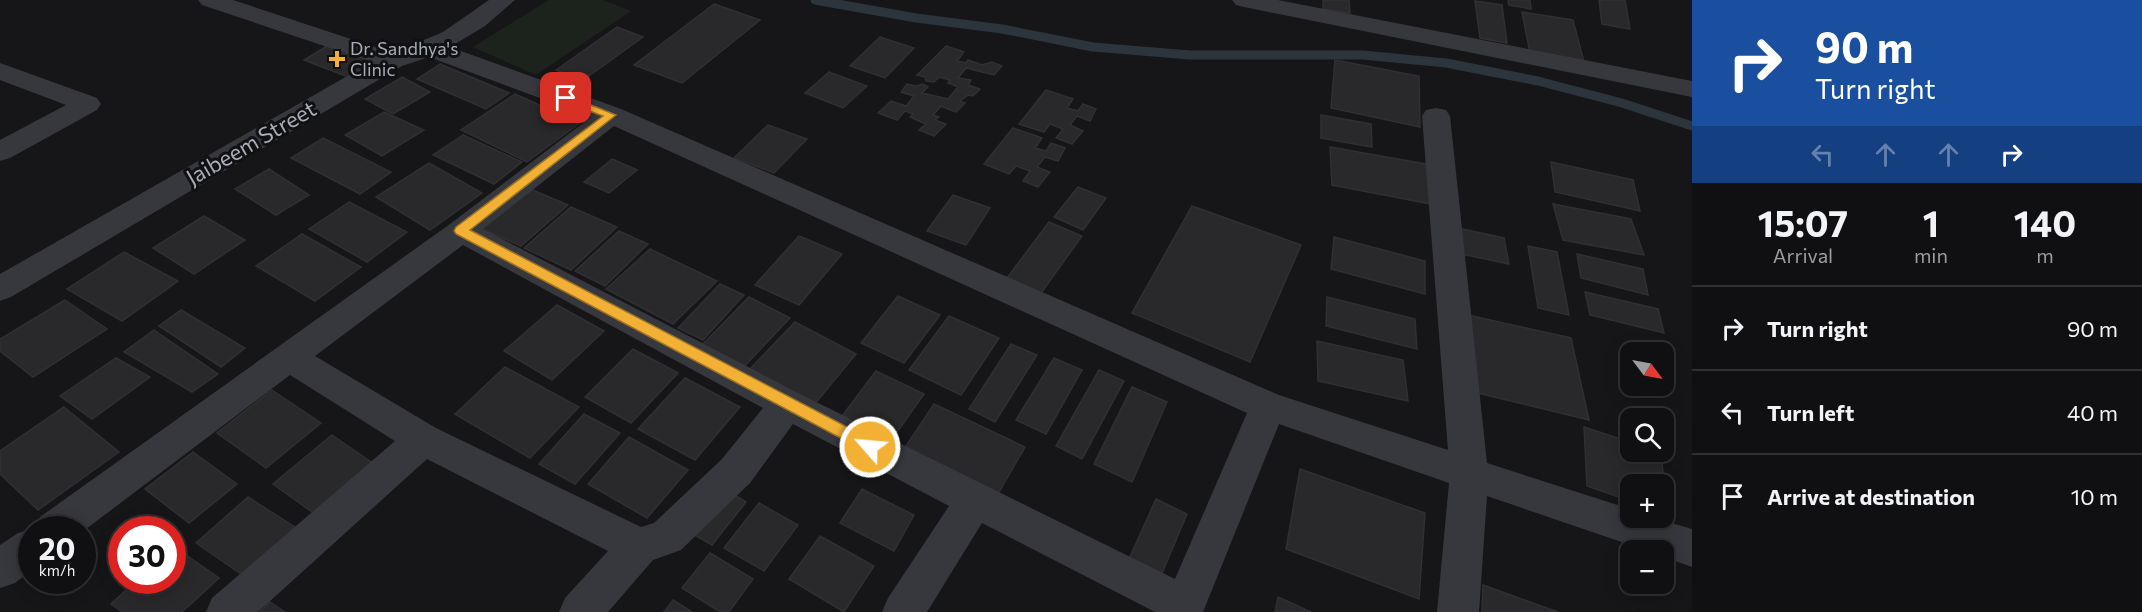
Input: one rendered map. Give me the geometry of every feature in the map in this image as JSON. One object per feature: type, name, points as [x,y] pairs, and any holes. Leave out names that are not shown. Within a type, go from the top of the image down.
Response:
[{"type":"street","points":[[210,0],[393,61]]},
{"type":"street","name":"Jaibeem Street","points":[[0,290],[393,61],[431,49],[468,29],[502,0]]},
{"type":"street","points":[[1244,0],[1428,36],[1542,62],[1691,89]]},
{"type":"street","points":[[431,49],[611,115],[1268,406],[1692,548]]},
{"type":"street","points":[[0,71],[88,104],[0,152]]},
{"type":"street","points":[[73,516],[461,231],[611,115]]},
{"type":"street","points":[[1436,116],[1469,473],[1458,612]]},
{"type":"street","points":[[461,231],[787,404],[1183,609],[1268,406]]},
{"type":"street","points":[[288,357],[423,439],[639,546]]},
{"type":"street","points":[[580,612],[639,546],[667,537],[736,471],[787,404]]},
{"type":"street","points":[[228,612],[423,439]]},
{"type":"street","points":[[903,612],[975,500]]},
{"type":"street","points":[[0,569],[18,556]]},
{"type":"shaded area","points":[[549,0],[603,0],[631,11],[536,75],[473,47]]},
{"type":"building","points":[[1323,0],[1349,0],[1350,13],[1323,9]]},
{"type":"building","points":[[1508,0],[1530,0],[1531,9],[1509,5]]},
{"type":"building","points":[[1599,0],[1625,0],[1630,29],[1602,24]]},
{"type":"building","points":[[1475,1],[1502,5],[1507,43],[1480,38]]},
{"type":"building","points":[[714,4],[760,20],[682,83],[634,65]]},
{"type":"building","points":[[1522,12],[1573,20],[1584,62],[1530,53]]},
{"type":"building","points":[[617,27],[643,37],[582,81],[556,70]]},
{"type":"building","points":[[880,37],[914,48],[885,78],[850,66]]},
{"type":"building","points":[[330,44],[373,60],[348,77],[304,60]]},
{"type":"building","points":[[946,46],[964,52],[957,61],[966,63],[968,60],[982,65],[992,62],[1002,66],[994,75],[966,68],[958,78],[971,80],[968,85],[980,89],[973,96],[968,95],[960,101],[965,103],[956,112],[941,106],[933,115],[939,117],[935,120],[946,124],[934,136],[919,130],[926,124],[910,117],[913,114],[905,111],[897,120],[878,113],[891,101],[906,106],[914,96],[901,92],[907,84],[916,86],[923,84],[928,87],[922,93],[948,99],[958,87],[948,83],[950,80],[939,77],[934,82],[926,81],[925,77],[917,75]]},
{"type":"building","points":[[1335,60],[1419,76],[1420,127],[1331,108]]},
{"type":"building","points":[[440,64],[509,93],[486,109],[417,79]]},
{"type":"building","points":[[829,72],[867,86],[843,108],[805,93]]},
{"type":"building","points":[[402,77],[430,92],[393,114],[365,99]]},
{"type":"building","points":[[1046,90],[1073,99],[1067,108],[1078,111],[1083,104],[1096,109],[1090,121],[1077,116],[1070,125],[1083,131],[1072,144],[1056,138],[1063,129],[1050,124],[1044,132],[1019,124]]},
{"type":"building","points":[[515,94],[580,123],[527,162],[461,130]]},
{"type":"building","points":[[384,112],[424,130],[382,156],[345,135]]},
{"type":"building","points":[[1321,115],[1371,124],[1372,147],[1321,138]]},
{"type":"building","points":[[768,125],[807,139],[774,173],[734,158]]},
{"type":"building","points":[[1013,128],[1042,138],[1035,148],[1046,151],[1051,143],[1065,148],[1058,161],[1045,157],[1037,167],[1050,172],[1038,187],[1023,181],[1030,171],[1016,166],[1009,174],[984,164]]},
{"type":"building","points":[[463,135],[522,162],[494,184],[433,155]]},
{"type":"building","points":[[323,138],[391,172],[360,194],[291,158]]},
{"type":"building","points":[[1330,147],[1426,164],[1431,204],[1332,185]]},
{"type":"building","points":[[612,159],[637,170],[609,193],[584,182]]},
{"type":"building","points":[[1551,162],[1633,180],[1640,211],[1555,192]]},
{"type":"building","points":[[429,163],[482,193],[430,230],[376,197]]},
{"type":"building","points":[[269,169],[309,195],[276,215],[235,189]]},
{"type":"building","points":[[1078,187],[1106,198],[1083,230],[1054,217]]},
{"type":"building","points":[[528,188],[568,205],[521,246],[480,228]]},
{"type":"building","points":[[953,195],[990,208],[966,245],[927,231]]},
{"type":"building","points":[[349,202],[407,232],[367,262],[309,229]]},
{"type":"building","points":[[1553,204],[1631,219],[1644,255],[1563,240]]},
{"type":"building","points":[[1192,206],[1301,245],[1250,362],[1132,313]]},
{"type":"building","points":[[571,207],[617,227],[571,270],[524,248]]},
{"type":"building","points":[[204,216],[245,240],[194,274],[153,248]]},
{"type":"building","points":[[1049,222],[1082,236],[1041,293],[1007,278]]},
{"type":"building","points":[[1458,228],[1504,238],[1509,264],[1461,254]]},
{"type":"building","points":[[619,231],[648,244],[605,286],[575,271]]},
{"type":"building","points":[[302,234],[361,267],[315,301],[256,266]]},
{"type":"building","points":[[799,236],[842,254],[799,305],[755,285]]},
{"type":"building","points":[[1334,237],[1425,261],[1425,294],[1331,269]]},
{"type":"building","points":[[1528,246],[1557,252],[1569,315],[1538,308]]},
{"type":"building","points":[[650,249],[717,281],[673,324],[606,289]]},
{"type":"building","points":[[124,252],[178,281],[122,321],[67,289]]},
{"type":"building","points":[[1577,254],[1643,269],[1648,295],[1581,278]]},
{"type":"building","points":[[720,284],[744,295],[703,340],[678,328]]},
{"type":"building","points":[[1585,292],[1658,309],[1664,333],[1590,315]]},
{"type":"building","points":[[898,296],[940,315],[904,363],[861,343]]},
{"type":"building","points":[[749,297],[790,318],[739,372],[698,349]]},
{"type":"building","points":[[1327,297],[1415,319],[1417,349],[1326,326]]},
{"type":"building","points":[[65,300],[107,329],[33,377],[0,351],[0,339]]},
{"type":"building","points":[[557,305],[604,331],[552,380],[504,351]]},
{"type":"building","points":[[181,310],[245,348],[221,367],[159,326]]},
{"type":"building","points":[[1459,313],[1571,338],[1589,420],[1469,391]]},
{"type":"building","points":[[949,316],[999,338],[961,395],[909,370]]},
{"type":"building","points":[[795,322],[856,354],[813,406],[746,373]]},
{"type":"building","points":[[154,330],[218,374],[192,392],[124,352]]},
{"type":"building","points":[[1317,341],[1403,360],[1408,401],[1318,381]]},
{"type":"building","points":[[1011,344],[1037,355],[995,422],[969,409]]},
{"type":"building","points":[[633,349],[678,373],[631,423],[585,397]]},
{"type":"building","points":[[116,358],[150,377],[92,419],[60,396]]},
{"type":"building","points":[[1054,358],[1082,370],[1046,434],[1016,420]]},
{"type":"building","points":[[505,367],[579,407],[530,458],[455,414]]},
{"type":"building","points":[[1099,370],[1124,381],[1082,459],[1056,446]]},
{"type":"building","points":[[876,371],[924,394],[888,445],[839,420]]},
{"type":"building","points":[[685,378],[740,407],[695,460],[638,429]]},
{"type":"building","points":[[1132,387],[1167,402],[1132,482],[1094,464]]},
{"type":"building","points":[[272,390],[321,423],[266,468],[217,433]]},
{"type":"building","points":[[934,404],[1025,447],[995,499],[902,452]]},
{"type":"building","points":[[64,407],[119,452],[38,510],[0,474],[0,451]]},
{"type":"building","points":[[584,414],[620,433],[575,484],[539,464]]},
{"type":"building","points":[[1584,427],[1620,439],[1620,462],[1662,462],[1663,474],[1620,474],[1620,498],[1587,486]]},
{"type":"building","points":[[332,435],[377,466],[319,517],[273,484]]},
{"type":"building","points":[[629,437],[688,470],[647,518],[588,484]]},
{"type":"building","points":[[193,452],[237,484],[189,523],[186,521],[186,516],[180,516],[145,489]]},
{"type":"building","points":[[1300,469],[1425,513],[1419,599],[1286,549]]},
{"type":"building","points":[[862,489],[914,515],[894,551],[840,523]]},
{"type":"building","points":[[726,490],[746,502],[712,545],[691,533]]},
{"type":"building","points":[[248,497],[298,529],[247,578],[196,543]]},
{"type":"building","points":[[1156,499],[1187,514],[1157,585],[1125,568]]},
{"type":"building","points":[[759,503],[798,525],[764,571],[724,548]]},
{"type":"building","points":[[820,536],[874,566],[844,612],[789,579]]},
{"type":"building","points":[[710,553],[753,579],[729,612],[720,612],[682,588]]},
{"type":"building","points":[[186,555],[219,578],[182,612],[122,612],[111,604],[122,594],[186,594]]},
{"type":"building","points":[[1483,585],[1558,612],[1482,612]]},
{"type":"building","points":[[1278,597],[1311,612],[1275,612]]},
{"type":"building","points":[[673,600],[692,612],[664,612]]},
{"type":"building","points":[[270,602],[285,612],[260,612]]},
{"type":"waterway","points":[[815,0],[916,18],[1002,29],[1093,47],[1190,55],[1363,55],[1446,63],[1538,81],[1622,103],[1692,126]]},
{"type":"place","name":"Dr. Sandhya's Clinic","points":[[337,59]]},
{"type":"route","points":[[566,98],[611,115],[461,231],[870,447]]}]
